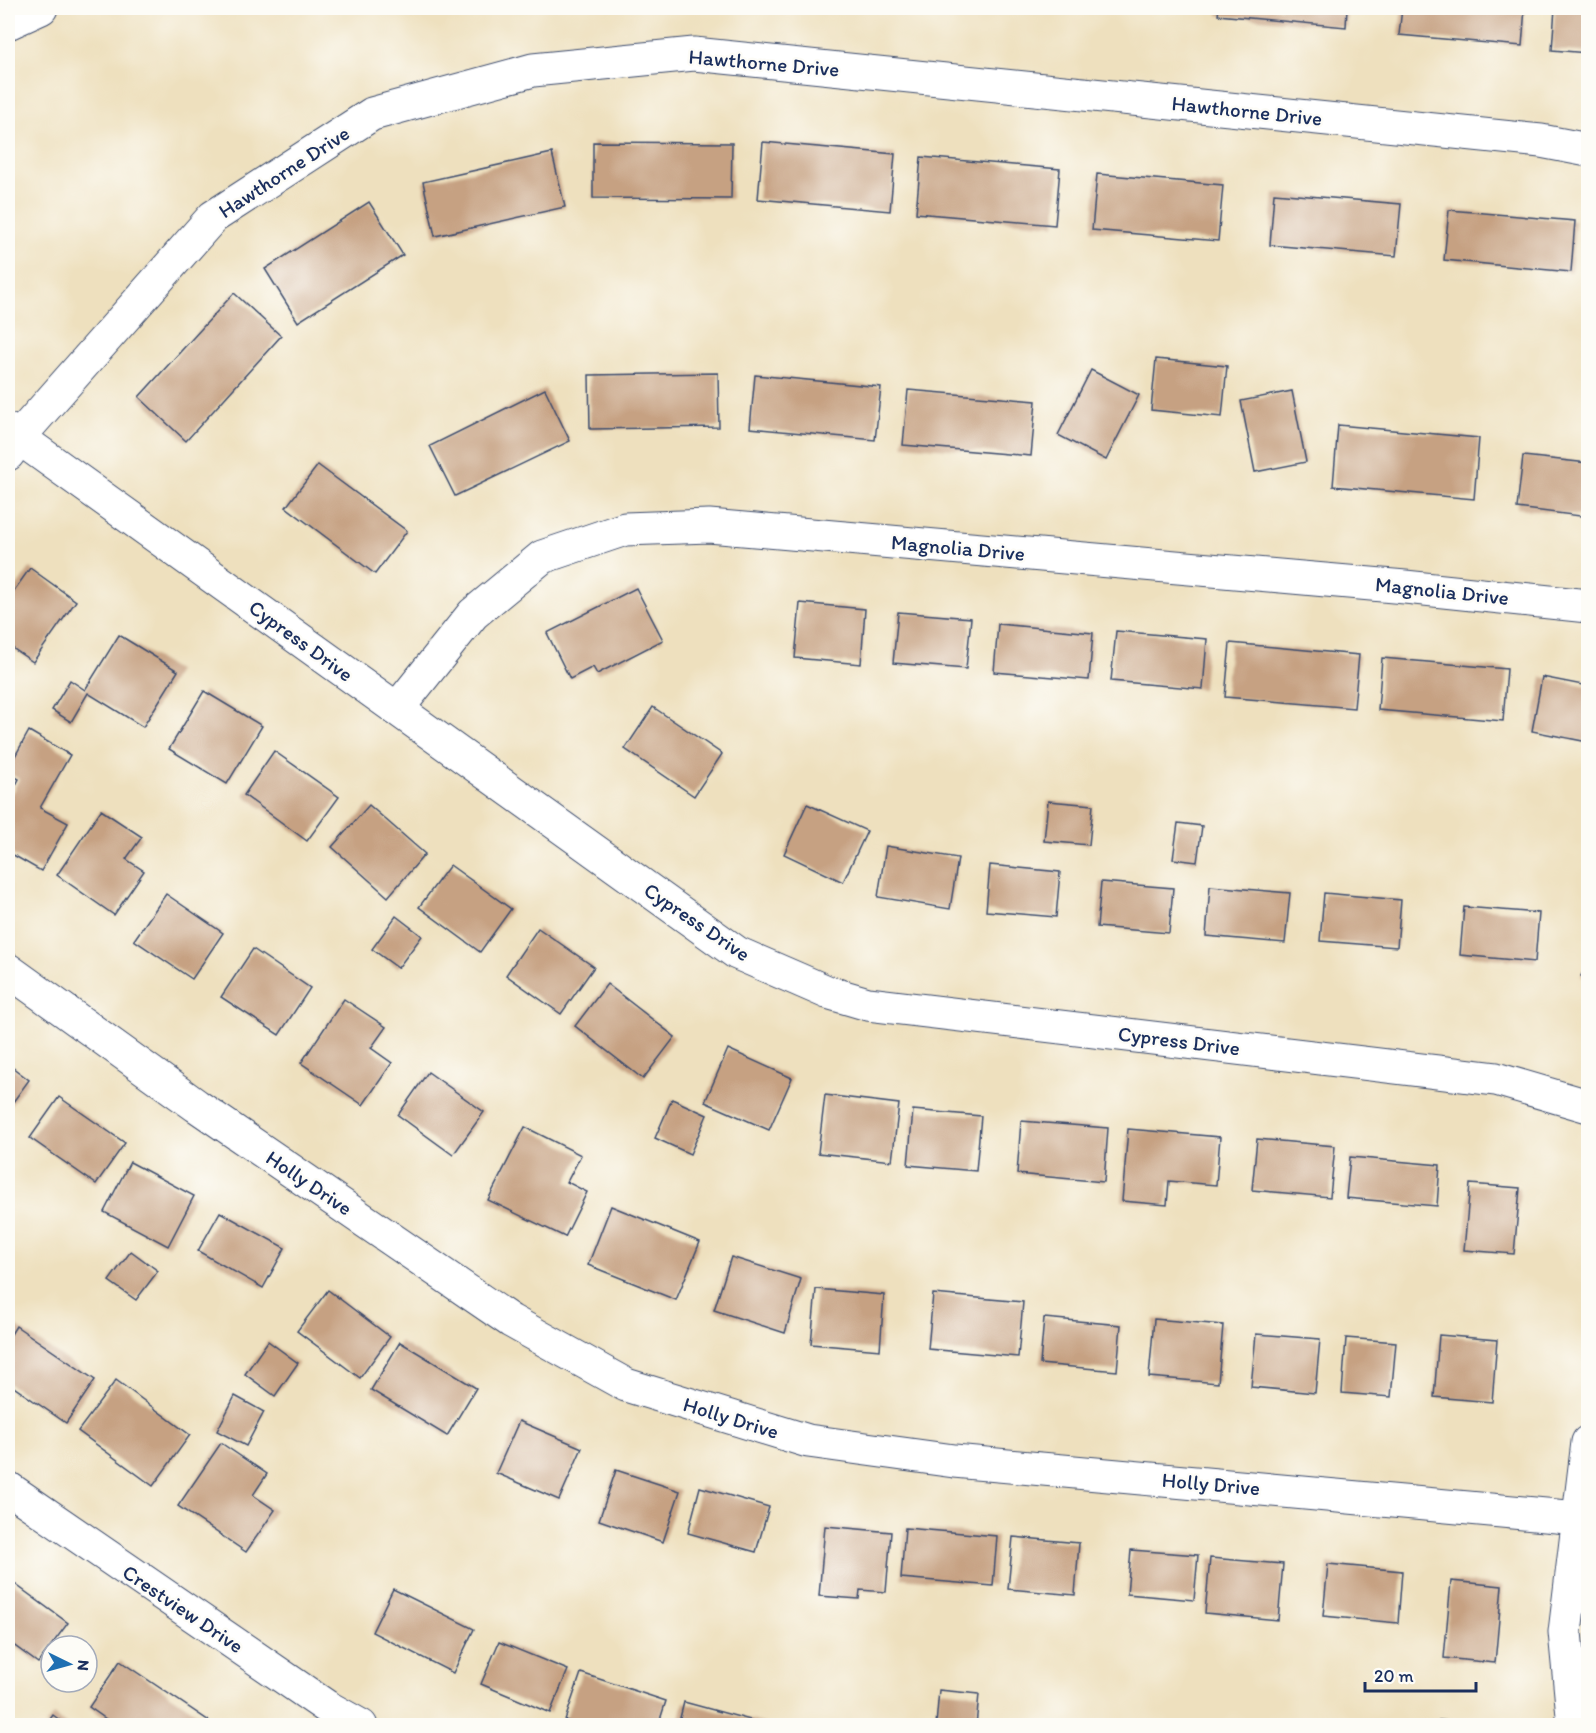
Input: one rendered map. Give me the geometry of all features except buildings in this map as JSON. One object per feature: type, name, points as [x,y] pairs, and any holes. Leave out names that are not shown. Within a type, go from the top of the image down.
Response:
[{"type":"main road","points":[[8,23],[41,8]]},
{"type":"main road","name":"Hawthorne Drive","points":[[11,441],[213,217],[372,114],[532,70],[694,54],[1541,141],[1588,150]]},
{"type":"main road","name":"Cypress Drive","points":[[11,441],[397,709],[737,953],[827,992],[868,1004],[1496,1079],[1588,1106]]},
{"type":"main road","name":"Magnolia Drive","points":[[397,709],[473,614],[542,556],[625,529],[709,526],[1405,587],[1588,606]]},
{"type":"main road","name":"Holly Drive","points":[[8,970],[197,1106],[511,1321],[626,1385],[808,1442],[965,1462],[1578,1518]]},
{"type":"main road","points":[[1574,1725],[1565,1632],[1588,1442]]},
{"type":"main road","name":"Crestview Drive","points":[[8,1488],[322,1716],[361,1725]]}]
